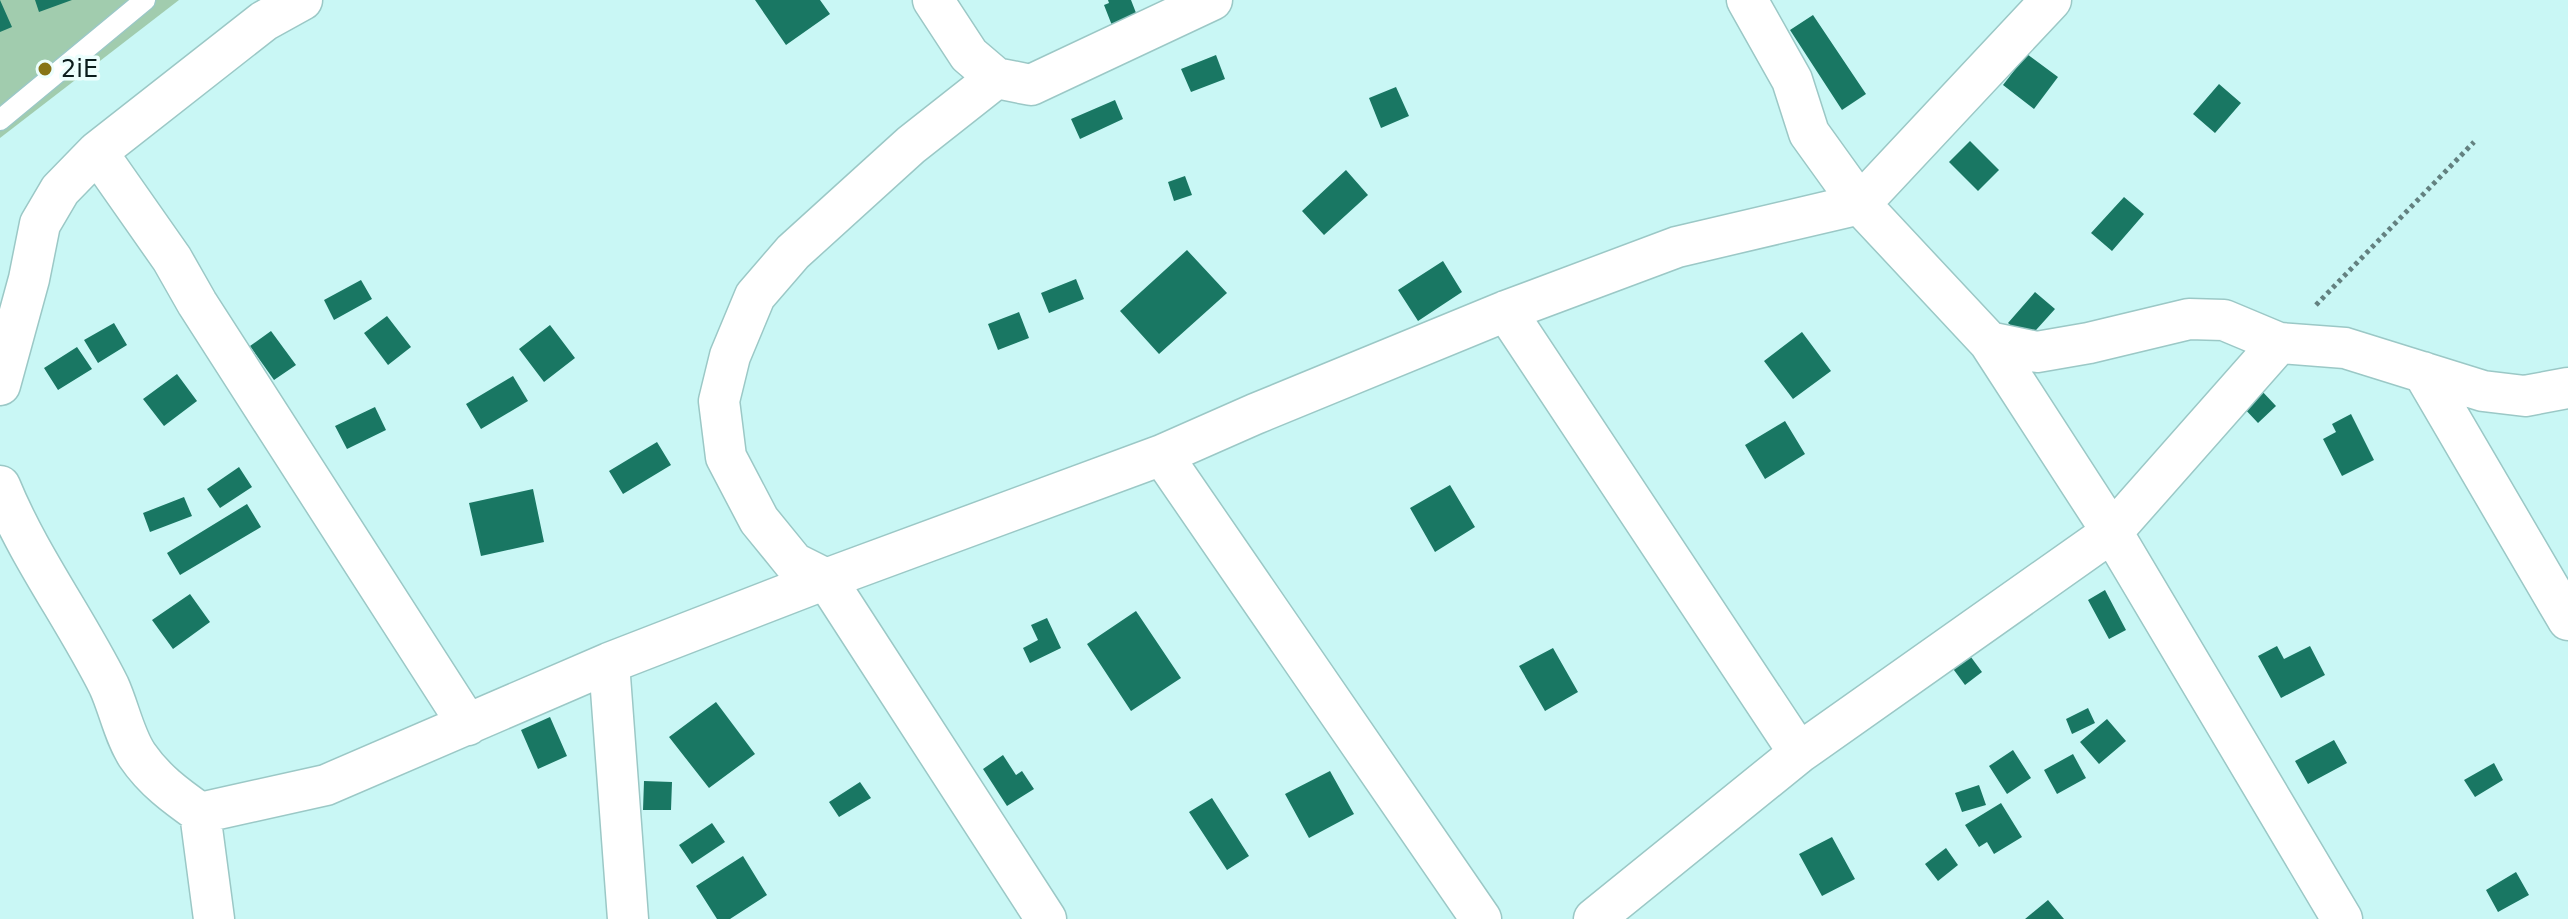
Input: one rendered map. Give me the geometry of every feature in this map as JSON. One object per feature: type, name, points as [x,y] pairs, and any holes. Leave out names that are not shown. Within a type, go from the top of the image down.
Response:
[{"type":"street","points":[[0,385],[29,279],[40,224],[60,190],[97,152],[264,21],[302,0]]},
{"type":"street","points":[[933,0],[969,55],[996,78],[1031,85],[1212,0]]},
{"type":"street","points":[[1747,0],[1792,80],[1809,133],[1860,204],[1989,342],[2112,532],[2342,919]]},
{"type":"street","points":[[200,813],[326,785],[609,663],[1162,455],[1506,311],[1677,247],[1860,204],[2051,0]]},
{"type":"street","points":[[996,78],[911,145],[793,252],[755,296],[730,356],[719,401],[726,457],[759,520],[794,563],[826,579],[1046,919]]},
{"type":"street","points":[[97,152],[172,259],[468,725]]},
{"type":"street","points":[[1506,311],[1799,753]]},
{"type":"street","points":[[1989,342],[2037,352],[2189,319],[2224,320],[2279,343],[2345,348],[2483,391],[2525,396],[2568,388]]},
{"type":"street","points":[[1594,919],[1799,753],[2112,532],[2279,343]]},
{"type":"street","points":[[2423,372],[2568,620]]},
{"type":"street","points":[[1162,455],[1481,919]]},
{"type":"street","points":[[0,486],[24,538],[108,686],[135,752],[160,784],[200,813],[214,919]]},
{"type":"street","points":[[609,663],[628,919]]},
{"type":"lane","points":[[0,120],[145,0]]},
{"type":"path","points":[[2279,343],[2474,142]]},
{"type":"green space","name":"2iE","points":[[0,0],[179,0],[0,138]]},
{"type":"building","points":[[0,0],[12,27],[0,32]]},
{"type":"building","points":[[35,0],[72,0],[39,12]]},
{"type":"building","points":[[755,0],[820,0],[830,14],[786,45]]},
{"type":"building","points":[[1108,0],[1131,0],[1138,18],[1113,28],[1104,5],[1109,3]]},
{"type":"building","points":[[1813,15],[1866,94],[1842,110],[1790,30]]},
{"type":"building","points":[[2027,54],[2058,77],[2034,109],[2003,85]]},
{"type":"building","points":[[1216,55],[1225,79],[1191,92],[1181,69]]},
{"type":"building","points":[[2219,84],[2241,103],[2215,133],[2193,114]]},
{"type":"building","points":[[1396,87],[1409,116],[1381,128],[1369,98]]},
{"type":"building","points":[[1115,100],[1123,119],[1080,139],[1071,119]]},
{"type":"building","points":[[1970,141],[1999,170],[1978,191],[1949,162]]},
{"type":"building","points":[[1346,170],[1368,195],[1324,235],[1302,211]]},
{"type":"building","points":[[1185,176],[1192,195],[1174,201],[1168,182]]},
{"type":"building","points":[[2124,197],[2144,214],[2112,251],[2091,233]]},
{"type":"building","points":[[1187,250],[1227,293],[1159,354],[1120,311]]},
{"type":"building","points":[[1443,261],[1462,292],[1418,321],[1398,290]]},
{"type":"building","points":[[1076,279],[1084,299],[1049,313],[1041,293]]},
{"type":"building","points":[[361,280],[372,299],[334,320],[324,300]]},
{"type":"building","points":[[2035,292],[2055,309],[2027,340],[2008,323]]},
{"type":"building","points":[[1019,312],[1029,338],[998,350],[988,324]]},
{"type":"building","points":[[387,316],[411,347],[388,365],[364,333]]},
{"type":"building","points":[[114,323],[127,345],[98,363],[84,340]]},
{"type":"building","points":[[550,325],[575,358],[544,382],[519,349]]},
{"type":"building","points":[[271,331],[296,365],[274,380],[250,346]]},
{"type":"building","points":[[1802,332],[1831,371],[1793,399],[1764,361]]},
{"type":"building","points":[[77,347],[92,369],[58,390],[44,368]]},
{"type":"building","points":[[177,374],[197,401],[164,426],[143,399]]},
{"type":"building","points":[[513,376],[528,401],[481,429],[466,404]]},
{"type":"building","points":[[2260,389],[2276,406],[2258,423],[2242,406]]},
{"type":"building","points":[[375,407],[386,430],[347,449],[335,426]]},
{"type":"building","points":[[2351,414],[2374,460],[2342,476],[2323,439],[2336,432],[2332,424]]},
{"type":"building","points":[[1785,421],[1805,454],[1765,479],[1745,445]]},
{"type":"building","points":[[657,442],[671,465],[623,494],[609,471]]},
{"type":"building","points":[[239,467],[252,487],[220,508],[207,489]]},
{"type":"building","points":[[1450,485],[1475,527],[1435,552],[1410,508]]},
{"type":"building","points":[[533,489],[544,542],[481,556],[469,503]]},
{"type":"building","points":[[184,497],[192,516],[150,532],[143,513]]},
{"type":"building","points":[[247,504],[261,527],[180,575],[167,553]]},
{"type":"building","points":[[2105,590],[2126,630],[2109,639],[2088,600]]},
{"type":"building","points":[[190,594],[210,622],[173,649],[152,620]]},
{"type":"building","points":[[1136,611],[1181,678],[1131,711],[1087,644]]},
{"type":"building","points":[[1047,618],[1061,648],[1030,663],[1023,648],[1038,640],[1031,625]]},
{"type":"building","points":[[2277,646],[2284,659],[2310,646],[2325,675],[2281,698],[2258,656]]},
{"type":"building","points":[[1553,648],[1578,692],[1545,711],[1519,666]]},
{"type":"building","points":[[1968,653],[1982,672],[1965,685],[1951,666]]},
{"type":"building","points":[[716,702],[755,754],[709,788],[669,737]]},
{"type":"building","points":[[2088,708],[2095,723],[2072,734],[2066,719]]},
{"type":"building","points":[[550,717],[567,756],[538,769],[521,730]]},
{"type":"building","points":[[2107,719],[2126,741],[2099,764],[2080,742]]},
{"type":"building","points":[[2334,740],[2347,763],[2308,784],[2295,761]]},
{"type":"building","points":[[2013,750],[2031,778],[2007,794],[1989,766]]},
{"type":"building","points":[[2073,754],[2086,778],[2057,794],[2044,770]]},
{"type":"building","points":[[1003,755],[1016,775],[1022,771],[1034,789],[1007,806],[983,769]]},
{"type":"building","points":[[2494,763],[2503,780],[2475,797],[2464,780]]},
{"type":"building","points":[[1330,771],[1354,814],[1309,838],[1285,794]]},
{"type":"building","points":[[644,781],[672,782],[671,810],[643,810]]},
{"type":"building","points":[[860,782],[871,798],[839,817],[829,802]]},
{"type":"building","points":[[1979,785],[1986,805],[1962,812],[1955,793]]},
{"type":"building","points":[[1212,798],[1249,856],[1227,870],[1189,812]]},
{"type":"building","points":[[2001,803],[2022,837],[1994,854],[1987,842],[1979,847],[1965,825]]},
{"type":"building","points":[[712,823],[725,842],[692,864],[679,845]]},
{"type":"building","points":[[1832,837],[1855,879],[1822,896],[1799,854]]},
{"type":"building","points":[[1946,848],[1958,865],[1938,881],[1925,864]]},
{"type":"building","points":[[743,856],[767,895],[730,919],[717,919],[696,886]]},
{"type":"building","points":[[2516,872],[2529,895],[2498,912],[2486,890]]},
{"type":"building","points":[[2048,900],[2064,919],[2025,919]]},
{"type":"place","name":"2iE","points":[[45,69]]}]
